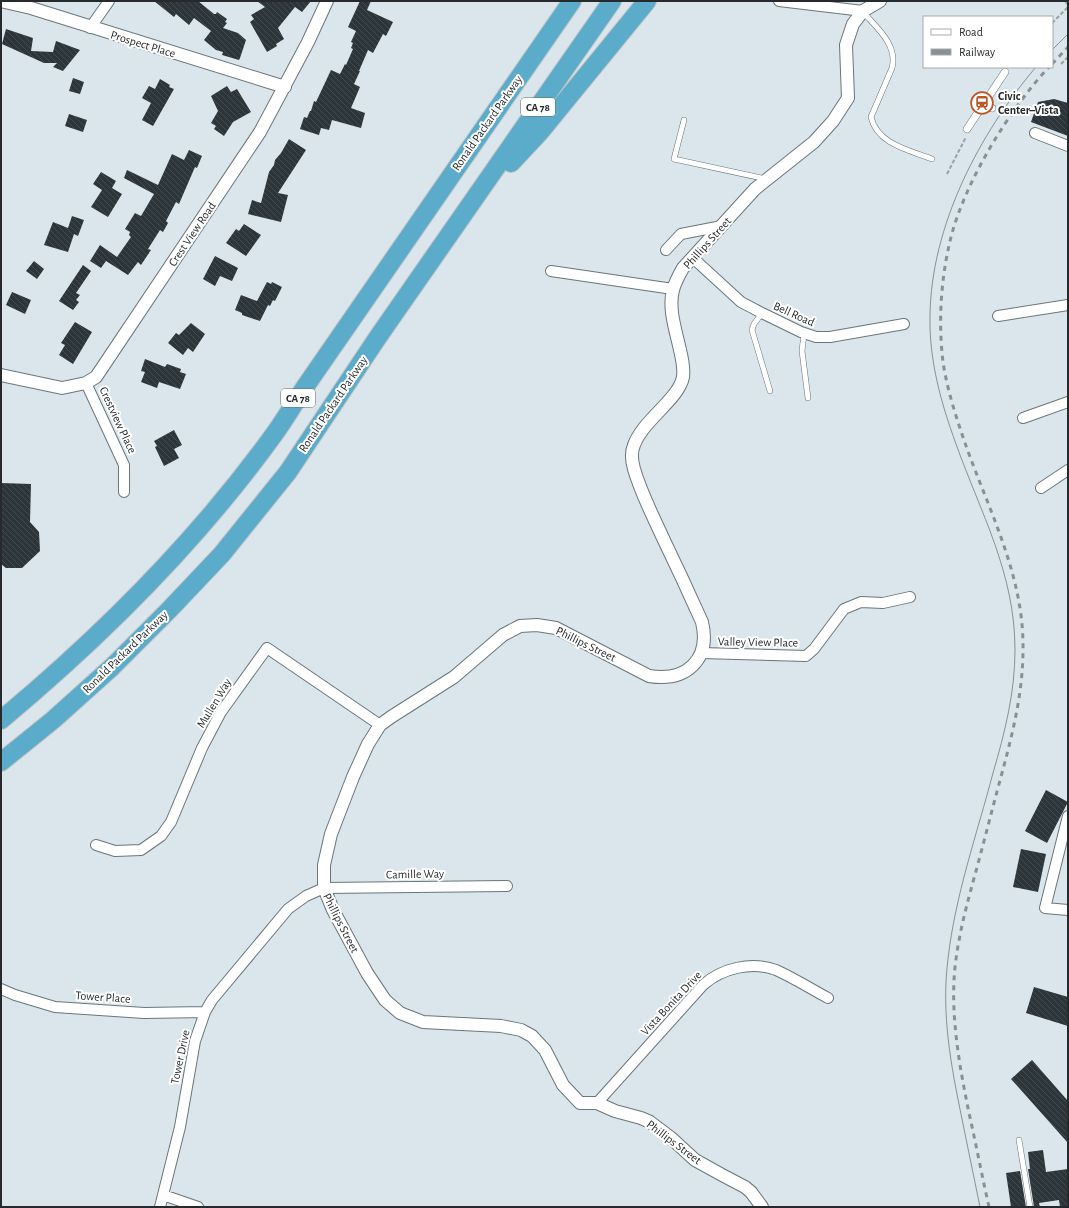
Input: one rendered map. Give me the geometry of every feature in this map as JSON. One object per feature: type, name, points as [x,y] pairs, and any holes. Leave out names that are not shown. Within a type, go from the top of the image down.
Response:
[{"type":"highway","points":[[548,36],[568,1]]},
{"type":"highway","name":"Ronald Packard Parkway","points":[[1,720],[63,667],[102,630],[193,536],[232,489],[276,432],[323,361],[572,1]]},
{"type":"highway","name":"Ronald Packard Parkway","points":[[1,762],[53,720],[112,667],[169,610],[222,554],[288,472],[378,337],[612,1]]},
{"type":"highway","points":[[465,214],[540,132],[647,1]]},
{"type":"street","name":"Prospect Place","points":[[1,1],[32,5],[90,28],[285,88]]},
{"type":"street","points":[[90,28],[109,1]]},
{"type":"street","name":"Crest View Road","points":[[1,375],[62,388],[86,383],[96,377],[260,132],[285,88],[327,1]]},
{"type":"street","points":[[779,1],[863,12]]},
{"type":"street","name":"Phillips Street","points":[[762,1207],[751,1192],[745,1187],[695,1160],[670,1137],[650,1122],[642,1118],[615,1111],[598,1103],[580,1103],[563,1085],[545,1050],[532,1036],[521,1030],[501,1026],[422,1022],[400,1013],[385,1000],[367,973],[333,910],[324,888],[324,865],[331,834],[356,770],[368,744],[380,725],[454,677],[503,635],[520,626],[537,625],[556,628],[649,676],[655,677],[666,677],[682,674],[692,666],[701,653],[705,637],[702,622],[644,496],[632,459],[633,446],[639,435],[646,425],[678,390],[683,377],[682,359],[673,315],[673,289],[675,282],[683,268],[755,189],[814,142],[833,121],[848,98],[846,45],[853,24],[863,12],[880,1]]},
{"type":"street","points":[[967,129],[1005,72]]},
{"type":"street","points":[[983,103],[992,108]]},
{"type":"street","points":[[1035,134],[1068,146]]},
{"type":"street","points":[[666,250],[681,234],[722,226]]},
{"type":"street","name":"Bell Road","points":[[693,258],[741,302],[762,314],[816,337],[830,337],[904,324]]},
{"type":"street","points":[[552,271],[673,289]]},
{"type":"street","points":[[998,316],[1068,305]]},
{"type":"street","name":"Crestview Place","points":[[86,383],[124,465],[124,492]]},
{"type":"street","points":[[1023,418],[1068,402]]},
{"type":"street","points":[[1041,488],[1068,470]]},
{"type":"street","name":"Valley View Place","points":[[701,653],[806,656],[814,649],[844,609],[861,602],[883,603],[910,597]]},
{"type":"street","name":"Mullen Way","points":[[96,845],[115,851],[140,850],[161,836],[171,822],[202,748],[221,712],[267,648],[380,725]]},
{"type":"street","points":[[1068,816],[1045,908],[1068,910]]},
{"type":"street","name":"Camille Way","points":[[324,888],[507,886]]},
{"type":"street","name":"Tower Drive","points":[[160,1207],[180,1127],[195,1041],[205,1012],[212,1000],[288,909],[306,896],[324,888]]},
{"type":"street","name":"Vista Bonita Drive","points":[[598,1103],[703,985],[719,974],[731,969],[747,967],[775,970],[828,998]]},
{"type":"street","name":"Tower Place","points":[[1,989],[15,995],[55,1007],[144,1013],[205,1012]]},
{"type":"street","points":[[163,1195],[198,1207]]},
{"type":"lane","points":[[863,12],[882,34],[894,53],[892,68],[870,117],[872,123],[886,141],[932,159]]},
{"type":"lane","points":[[684,120],[674,159],[767,180]]},
{"type":"lane","points":[[762,314],[754,324],[752,330],[770,391]]},
{"type":"lane","points":[[804,333],[802,351],[808,398]]},
{"type":"lane","points":[[1019,1140],[1030,1207]]},
{"type":"path","points":[[1053,22],[1068,6],[1064,1]]},
{"type":"path","points":[[1061,64],[1068,57]]},
{"type":"path","points":[[947,174],[967,135],[967,129]]},
{"type":"building","points":[[154,1],[198,1],[214,14],[217,12],[227,19],[225,22],[227,23],[223,28],[238,33],[246,40],[239,60],[222,55],[223,52],[216,50],[204,40],[211,31],[194,18],[189,25],[176,14],[174,17]]},
{"type":"building","points":[[257,1],[311,1],[302,12],[295,7],[278,28],[284,39],[276,44],[277,46],[267,52],[250,22],[254,19],[251,15],[265,7]]},
{"type":"building","points":[[360,1],[371,1],[367,10],[393,22],[386,36],[383,34],[373,53],[368,50],[354,84],[360,87],[351,108],[365,113],[361,128],[332,120],[329,130],[321,128],[319,135],[300,129],[304,117],[307,118],[314,101],[316,102],[331,70],[340,74],[345,64],[346,65],[353,49],[351,48],[353,43],[351,42],[356,31],[348,27]]},
{"type":"building","points":[[6,29],[33,38],[31,51],[53,52],[56,41],[80,50],[63,71],[53,67],[57,63],[44,63],[2,44]]},
{"type":"building","points":[[73,78],[84,82],[80,94],[69,91]]},
{"type":"building","points":[[160,79],[170,85],[169,87],[174,89],[153,126],[142,120],[151,103],[142,98],[149,86],[155,89]]},
{"type":"building","points":[[227,86],[231,92],[237,89],[251,112],[233,122],[224,136],[214,129],[216,126],[211,123],[218,111],[211,96]]},
{"type":"building","points":[[1054,99],[1068,103],[1068,136],[1031,122],[1038,102]]},
{"type":"building","points":[[69,114],[87,120],[83,132],[65,126]]},
{"type":"building","points":[[289,139],[306,150],[278,193],[288,195],[281,222],[248,214],[252,200],[261,203],[269,172]]},
{"type":"building","points":[[189,150],[202,156],[197,168],[195,167],[179,204],[176,202],[166,221],[168,223],[163,232],[160,230],[148,249],[151,250],[141,265],[138,262],[128,275],[106,261],[101,268],[90,261],[100,245],[117,257],[131,237],[129,235],[130,232],[125,229],[135,213],[141,216],[154,194],[124,178],[127,170],[158,185],[172,154],[184,160]]},
{"type":"building","points":[[101,172],[116,181],[112,188],[122,194],[108,217],[91,207],[102,190],[93,184]]},
{"type":"building","points":[[72,216],[84,220],[78,236],[74,234],[68,252],[44,245],[53,222],[68,228]]},
{"type":"building","points":[[244,224],[261,235],[246,256],[226,243],[236,229],[239,231]]},
{"type":"building","points":[[215,256],[238,268],[232,281],[220,276],[215,286],[203,279]]},
{"type":"building","points":[[34,261],[44,269],[37,279],[26,271]]},
{"type":"building","points":[[83,265],[91,271],[76,293],[80,295],[76,300],[79,302],[73,310],[59,301]]},
{"type":"building","points":[[267,282],[271,284],[272,282],[282,287],[275,301],[273,300],[270,306],[268,305],[260,321],[242,315],[242,313],[235,310],[241,295],[257,301]]},
{"type":"building","points":[[12,292],[31,300],[25,314],[6,305]]},
{"type":"building","points":[[75,322],[92,332],[73,364],[59,355],[65,345],[61,343]]},
{"type":"building","points":[[191,323],[205,334],[193,352],[188,348],[183,355],[168,343],[176,333],[179,335]]},
{"type":"building","points":[[145,359],[165,367],[167,364],[181,369],[180,372],[186,374],[180,389],[159,382],[157,388],[141,382],[145,372],[141,371]]},
{"type":"building","points":[[174,430],[182,445],[174,449],[179,458],[164,466],[155,447],[157,446],[154,441]]},
{"type":"building","points":[[1,483],[31,484],[30,522],[39,532],[40,551],[22,568],[6,568],[1,564]]},
{"type":"building","points":[[1046,790],[1068,802],[1047,843],[1025,831]]},
{"type":"building","points":[[1021,849],[1046,854],[1038,892],[1013,887]]},
{"type":"building","points":[[1034,987],[1068,997],[1068,1026],[1026,1013]]},
{"type":"building","points":[[1032,1060],[1068,1101],[1068,1143],[1011,1079]]},
{"type":"building","points":[[1043,1150],[1046,1172],[1068,1169],[1068,1207],[1060,1207],[1059,1200],[1039,1203],[1040,1207],[1034,1207],[1028,1169],[1030,1169],[1028,1152]]},
{"type":"building","points":[[1020,1171],[1026,1207],[1011,1207],[1006,1173]]},
{"type":"tram line","points":[[1053,49],[1068,34]]},
{"type":"tram line","points":[[980,1207],[958,1099],[948,1039],[946,1019],[946,979],[951,935],[961,889],[1002,742],[1011,697],[1015,666],[1015,650],[1013,622],[1003,569],[995,544],[945,413],[934,365],[930,332],[930,316],[933,282],[939,249],[949,215],[962,183],[978,151],[996,122],[1015,93],[1035,68]]},
{"type":"railway","points":[[1053,63],[1068,47]]},
{"type":"railway","points":[[989,1207],[969,1113],[959,1056],[954,1017],[954,978],[964,915],[1017,712],[1023,665],[1022,622],[1018,596],[1003,544],[965,443],[949,393],[941,346],[941,299],[951,237],[967,192],[1004,125],[1034,84],[1048,68]]},
{"type":"place","name":"Civic Center–Vista","points":[[982,103]]}]
